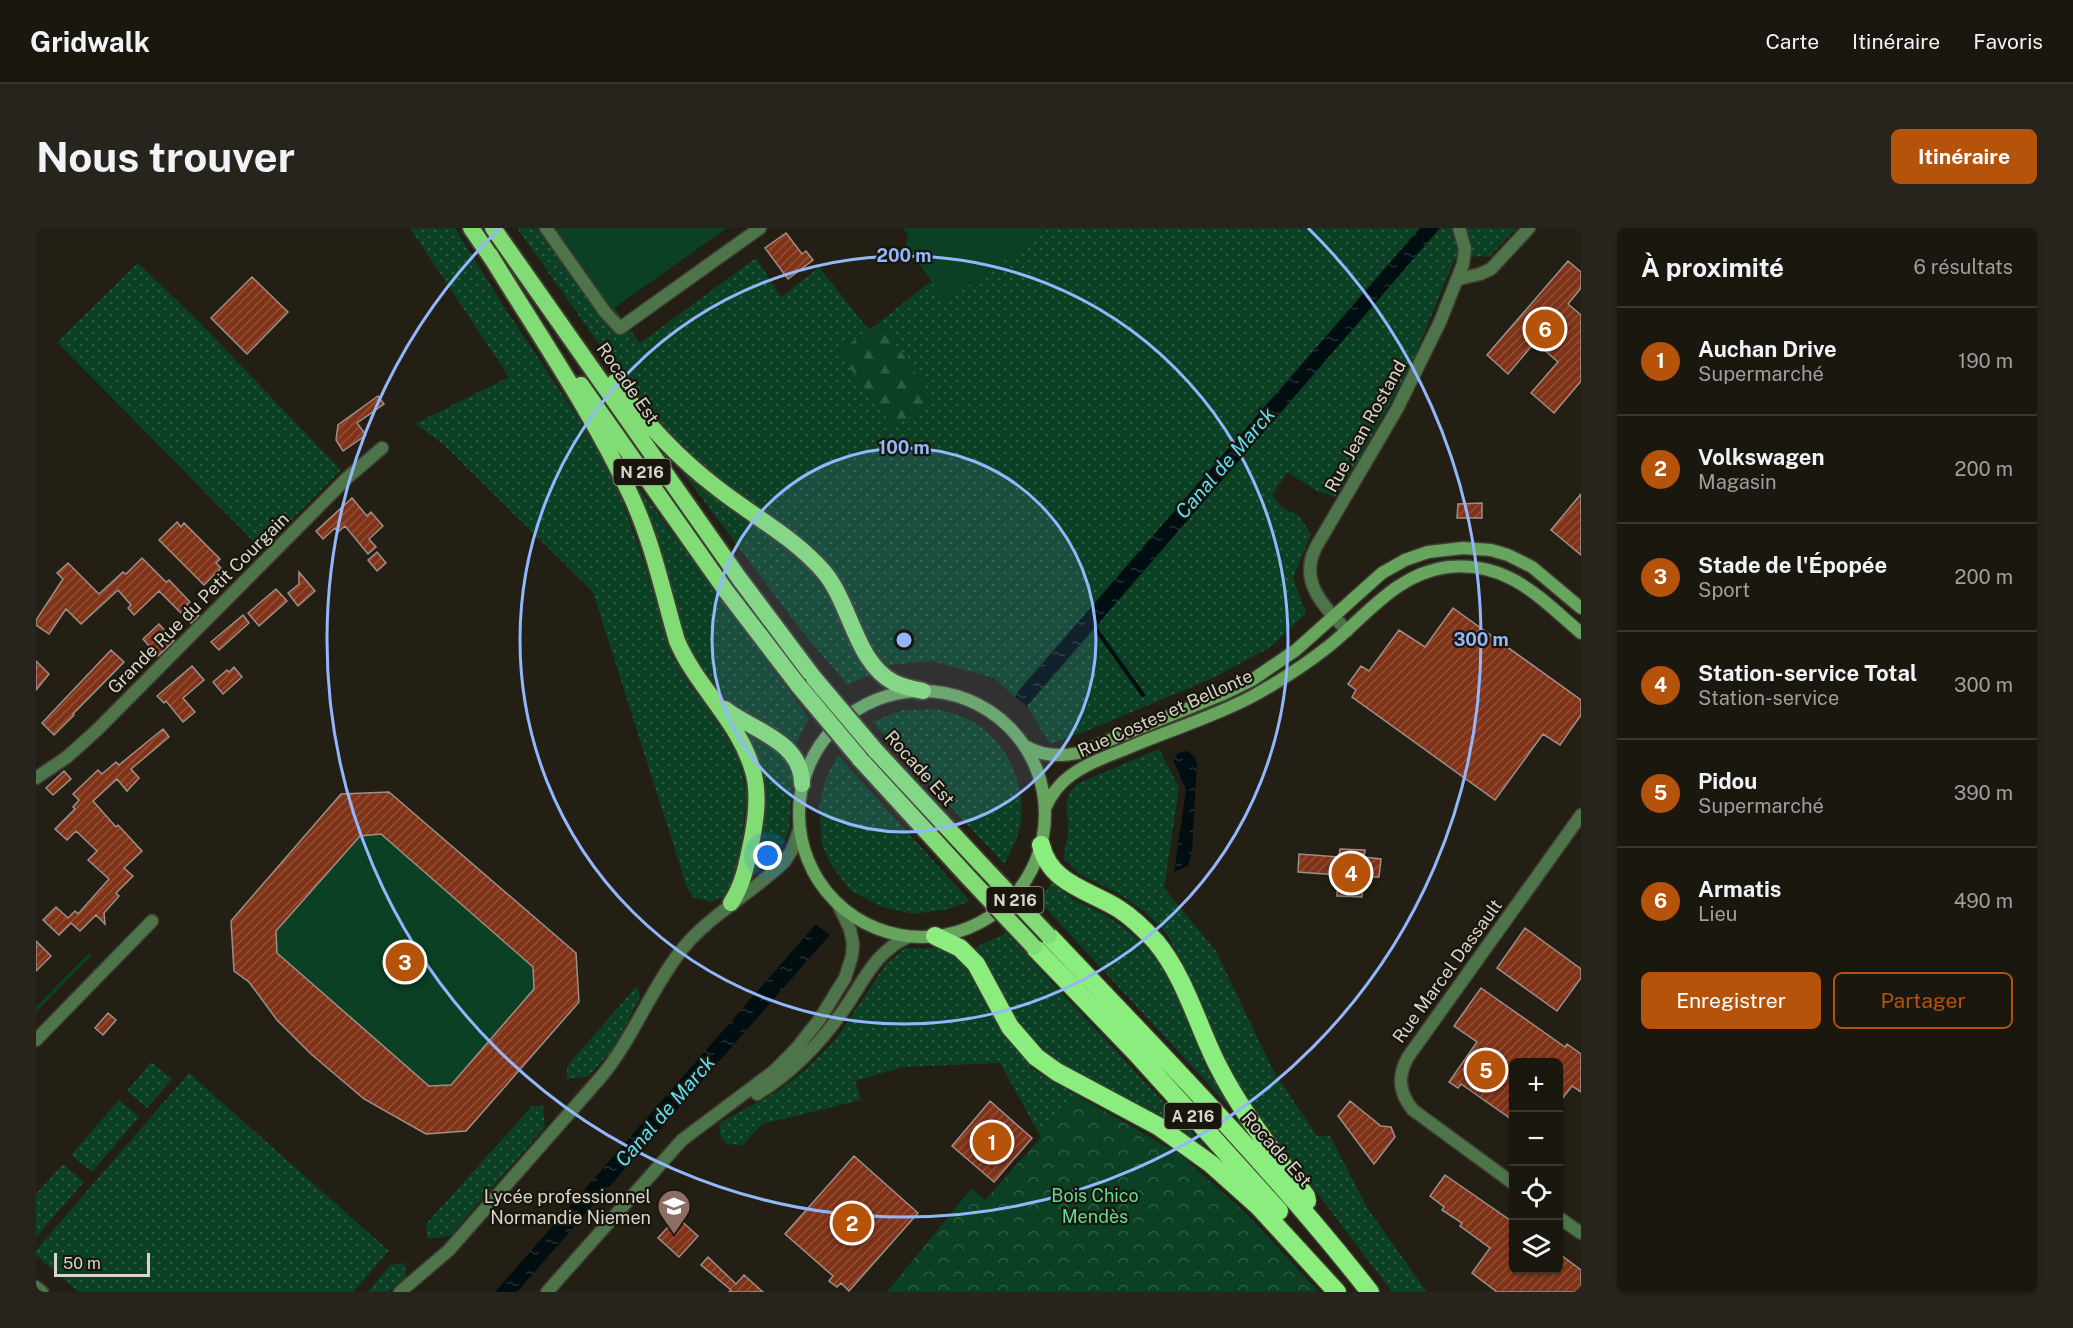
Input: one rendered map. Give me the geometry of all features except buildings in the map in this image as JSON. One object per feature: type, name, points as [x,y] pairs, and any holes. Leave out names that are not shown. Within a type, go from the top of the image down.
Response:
[{"type":"highway","name":"N 216","points":[[471,228],[705,562],[798,686],[860,759],[1034,946]]},
{"type":"highway","name":"Rocade Est","points":[[493,228],[733,569],[814,678],[875,750],[1189,1084],[1314,1223],[1370,1292]]},
{"type":"highway","points":[[490,255],[613,459],[648,539],[680,648],[690,668],[746,752],[754,776],[755,819],[745,874],[731,903]]},
{"type":"highway","points":[[579,350],[595,359],[645,419],[698,473],[789,540],[823,571],[840,594],[866,655],[880,672],[891,682],[923,691]]},
{"type":"highway","points":[[709,694],[736,718],[774,739],[790,751],[801,768],[802,783]]},
{"type":"highway","points":[[1041,844],[1048,862],[1065,880],[1074,887],[1118,908],[1130,917],[1161,950],[1176,973],[1226,1081],[1252,1124],[1306,1196],[1314,1223]]},
{"type":"highway","points":[[935,936],[960,948],[971,958],[984,975],[1010,1027],[1036,1057],[1057,1072],[1158,1126],[1211,1164],[1258,1206],[1337,1292]]},
{"type":"highway","name":"A 216","points":[[1034,946],[1244,1171],[1346,1292]]},
{"type":"main road","name":"Rue Costes et Bellonte","points":[[1024,745],[1037,752],[1054,755],[1078,753],[1235,689],[1296,650],[1382,573],[1428,552],[1454,548],[1491,550],[1516,558],[1540,573],[1581,608]]},
{"type":"main road","name":"Rue Costes et Bellonte","points":[[1045,808],[1058,787],[1083,767],[1241,702],[1299,668],[1347,631],[1381,599],[1408,579],[1430,570],[1465,567],[1494,571],[1518,581],[1581,633]]},
{"type":"main road","points":[[923,691],[957,696],[977,704],[1005,723],[1024,745],[1037,771],[1045,808],[1041,844],[1028,876],[1015,895],[998,911],[969,928],[935,936],[908,937],[889,933],[853,917],[820,884],[809,864],[800,830],[799,807],[802,783],[810,762],[822,741],[847,716],[878,699],[900,693],[923,691]]},
{"type":"street","points":[[546,228],[605,312],[620,328],[760,228]]},
{"type":"street","name":"Rue Jean Rostand","points":[[1347,631],[1320,600],[1313,587],[1310,571],[1313,553],[1402,400],[1459,279],[1464,249],[1459,228]]},
{"type":"street","points":[[1459,279],[1491,269],[1529,228]]},
{"type":"street","name":"Grande Rue du Petit Courgain","points":[[36,778],[67,757],[97,730],[347,478],[382,448]]},
{"type":"street","name":"Rue Marcel Dassault","points":[[1509,1180],[1413,1110],[1402,1095],[1401,1074],[1408,1057],[1581,815]]},
{"type":"street","points":[[400,1292],[449,1250],[601,1077],[625,1046],[675,958],[695,934],[785,861],[800,830]]},
{"type":"street","points":[[547,1292],[664,1158],[693,1130],[750,1090],[785,1060],[808,1035],[834,999],[850,966],[853,944],[850,928],[838,904]]},
{"type":"street","points":[[36,1040],[152,921]]},
{"type":"street","points":[[715,1114],[760,1092],[795,1065],[830,1029],[879,957],[890,946],[908,937]]},
{"type":"street","points":[[1562,1220],[1581,1233]]},
{"type":"street","points":[[36,1287],[42,1292]]},
{"type":"green space","points":[[410,228],[455,228],[583,425],[617,487],[644,562],[672,656],[739,758],[747,795],[740,850],[732,884],[726,895],[713,902],[694,898],[687,888],[593,592],[442,443],[415,424],[509,377]]},
{"type":"green space","points":[[517,228],[552,228],[608,307],[614,308],[640,343],[756,258],[781,297],[819,267],[869,330],[838,352],[934,399],[880,322],[931,281],[946,301],[1050,228],[1420,228],[1014,696],[994,678],[931,661],[890,665],[848,685],[803,633],[668,453],[668,430],[625,381]]},
{"type":"green space","points":[[552,228],[727,228],[614,308],[608,307]]},
{"type":"green space","points":[[903,228],[1050,228],[946,301],[906,246],[908,235]]},
{"type":"green space","points":[[1440,228],[1517,228],[1489,257],[1479,256],[1454,260],[1412,364],[1355,467],[1335,497],[1317,491],[1288,472],[1272,495],[1283,508],[1299,516],[1311,534],[1293,578],[1306,613],[1271,647],[1213,678],[1050,744],[1027,706]]},
{"type":"green space","points":[[138,263],[201,324],[341,470],[262,550],[57,342]]},
{"type":"green space","points":[[880,322],[934,399],[894,428],[838,352]]},
{"type":"green space","points":[[622,465],[809,718],[796,745],[733,710],[709,685],[689,658]]},
{"type":"green space","points":[[937,709],[964,717],[982,728],[995,739],[1013,768],[1021,801],[1021,818],[1017,838],[1004,864],[872,722],[903,710]]},
{"type":"green space","points":[[740,731],[752,734],[787,756],[793,775],[789,832],[775,858],[753,876],[763,790]]},
{"type":"green space","points":[[1159,749],[1179,788],[1164,888],[1216,951],[1273,1070],[1317,1136],[1330,1136],[1368,1209],[1427,1292],[1392,1292],[1249,1103],[1225,1060],[1181,959],[1165,932],[1144,911],[1118,893],[1079,874],[1063,858],[1068,833],[1066,805],[1069,795],[1077,784]]},
{"type":"green space","points":[[838,755],[970,901],[948,909],[913,914],[882,907],[850,890],[831,865],[822,844],[819,807],[825,780]]},
{"type":"green space","points":[[389,792],[576,953],[579,1002],[466,1131],[426,1134],[399,1117],[311,1054],[277,1020],[249,982],[234,971],[231,921],[341,794]]},
{"type":"green space","points":[[1052,882],[1074,900],[1125,928],[1150,951],[1168,973],[1194,1035],[1233,1111],[1040,902]]},
{"type":"green space","points":[[1006,933],[1214,1156],[1035,1049],[1019,1031],[972,949]]},
{"type":"green space","points":[[905,948],[943,948],[966,962],[1004,1031],[1032,1069],[1078,1096],[1041,1137],[1000,1063],[903,1067],[855,1081],[861,1100],[762,1124],[743,1145],[726,1144],[720,1135],[719,1123],[778,1091],[806,1069],[836,1039],[886,964]]},
{"type":"green space","points":[[89,953],[91,956],[36,1012],[36,1007]]},
{"type":"green space","points":[[637,986],[640,997],[616,1045],[589,1076],[567,1079],[567,1066]]},
{"type":"green space","points":[[151,1062],[172,1079],[147,1108],[127,1091]]},
{"type":"green space","points":[[189,1073],[389,1251],[353,1292],[78,1292],[36,1255],[36,1250]]},
{"type":"green space","name":"Bois Chico Mendès","points":[[1078,1096],[1178,1153],[1245,1212],[1319,1292],[887,1292],[971,1189],[985,1200]]},
{"type":"green space","points":[[119,1100],[139,1117],[92,1172],[71,1155]]},
{"type":"green space","points":[[532,1106],[543,1106],[545,1127],[450,1236],[427,1239],[426,1224]]},
{"type":"green space","points":[[63,1164],[84,1182],[36,1237],[36,1194]]},
{"type":"green space","points":[[405,1263],[406,1278],[388,1292],[368,1292],[390,1265]]},
{"type":"water","name":"Canal de Marck","points":[[1420,228],[1440,228],[1027,706],[1014,696]]},
{"type":"water","points":[[1187,751],[1195,757],[1197,764],[1192,852],[1188,866],[1174,872],[1186,790],[1173,759],[1178,753]]},
{"type":"water","name":"Canal de Marck","points":[[816,924],[830,935],[517,1292],[495,1292]]},
{"type":"waterway","points":[[1093,625],[1143,695]]},
{"type":"place","name":"Armatis","points":[[1545,329]]},
{"type":"place","name":"Station-service Total","points":[[1351,873]]},
{"type":"place","name":"Stade de l'Épopée","points":[[405,962]]},
{"type":"place","name":"Pidou","points":[[1486,1070]]},
{"type":"place","name":"Auchan Drive","points":[[992,1142]]},
{"type":"place","name":"Volkswagen","points":[[852,1223]]},
{"type":"place","name":"Lycée professionnel Normandie Niemen","points":[[674,1235]]}]
